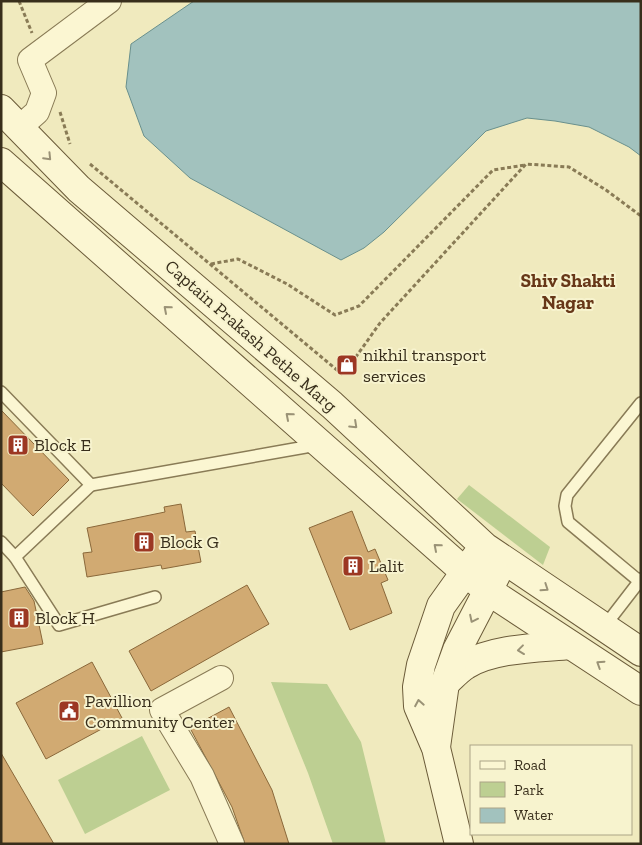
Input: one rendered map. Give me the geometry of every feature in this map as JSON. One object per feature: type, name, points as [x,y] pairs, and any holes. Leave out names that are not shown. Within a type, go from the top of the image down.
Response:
[{"type":"main road","name":"Captain Prakash Pethe Marg","points":[[10,119],[79,189],[332,405],[495,554],[641,652]]},
{"type":"main road","name":"Captain Prakash Pethe Marg","points":[[1,162],[464,572],[487,590],[641,690]]},
{"type":"main road","points":[[459,844],[436,748],[418,706],[418,687],[426,650],[441,606],[464,572],[495,554]]},
{"type":"main road","points":[[436,748],[450,670],[487,590],[495,554]]},
{"type":"main road","points":[[450,670],[487,657],[519,650],[570,645]]},
{"type":"main road","points":[[426,650],[450,670]]},
{"type":"street","points":[[10,119],[36,112],[44,93],[30,60],[109,1]]},
{"type":"street","points":[[221,678],[162,710],[202,776],[232,844]]},
{"type":"lane","points":[[1,392],[87,479],[91,486]]},
{"type":"lane","points":[[604,627],[640,580],[568,522],[565,506],[567,495],[641,403]]},
{"type":"lane","points":[[15,557],[91,486],[321,444]]},
{"type":"lane","points":[[1,542],[15,557],[59,625],[155,597]]},
{"type":"path","points":[[19,1],[40,52]]},
{"type":"path","points":[[57,102],[70,147]]},
{"type":"path","points":[[85,160],[343,375],[380,323],[526,164]]},
{"type":"path","points":[[210,264],[238,259],[287,284],[335,315],[359,306],[493,170],[526,164],[569,167],[606,190],[641,216]]},
{"type":"green space","points":[[469,485],[550,547],[543,565],[457,499]]},
{"type":"green space","points":[[271,682],[327,684],[361,742],[386,844],[333,844],[308,773]]},
{"type":"green space","points":[[142,736],[170,790],[85,834],[58,780]]},
{"type":"water","points":[[194,1],[641,1],[641,156],[629,147],[589,127],[555,121],[527,118],[486,131],[384,232],[364,248],[341,260],[190,178],[144,136],[126,87],[131,44]]},
{"type":"building","name":"Block E","points":[[1,410],[69,480],[33,516],[1,483]]},
{"type":"building","name":"Block G","points":[[181,504],[186,532],[195,531],[201,562],[162,569],[161,565],[87,577],[83,553],[92,552],[87,528],[165,512],[164,507]]},
{"type":"building","name":"Lalit","points":[[352,511],[368,552],[375,549],[388,580],[381,583],[392,613],[350,630],[309,528]]},
{"type":"building","points":[[247,585],[269,624],[151,691],[129,651]]},
{"type":"building","name":"Block H","points":[[25,587],[34,601],[43,644],[1,652],[1,592]]},
{"type":"building","name":"Pavillion Community Center","points":[[92,662],[122,718],[46,759],[16,703]]},
{"type":"building","points":[[229,707],[272,790],[289,844],[245,844],[232,807],[190,728]]},
{"type":"building","points":[[1,753],[54,844],[1,844]]},
{"type":"place","name":"nikhil transport services","points":[[347,365]]},
{"type":"place","name":"Block E","points":[[18,445]]},
{"type":"place","name":"Block G","points":[[144,542]]},
{"type":"place","name":"Lalit","points":[[353,566]]},
{"type":"place","name":"Block H","points":[[19,618]]},
{"type":"place","name":"Pavillion Community Center","points":[[69,711]]},
{"type":"district","name":"Shiv Shakti Nagar","points":[[568,291]]}]
